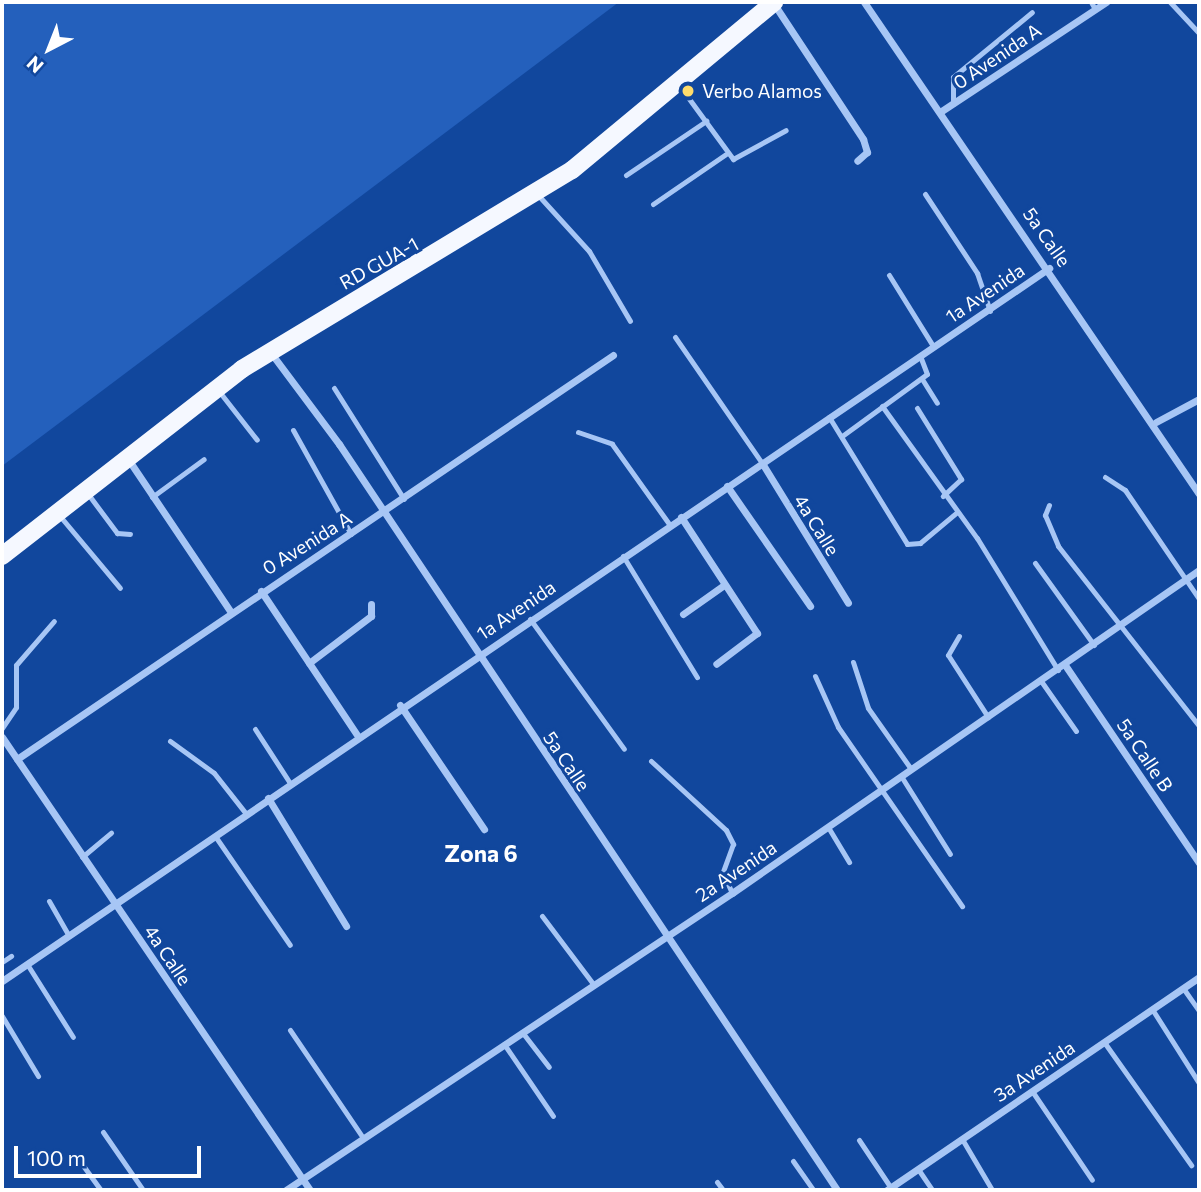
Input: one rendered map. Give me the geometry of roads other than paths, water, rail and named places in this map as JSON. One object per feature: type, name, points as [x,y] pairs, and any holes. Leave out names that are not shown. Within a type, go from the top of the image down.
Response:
[{"type":"main road","name":"RD GUA-1","points":[[2,556],[216,387],[269,351],[537,194],[679,86],[773,2]]},
{"type":"street","points":[[773,2],[863,139],[867,152],[857,161]]},
{"type":"street","name":"5a Calle","points":[[864,2],[1156,422],[1199,494]]},
{"type":"street","name":"0 Avenida A","points":[[940,112],[1093,5],[1106,2]]},
{"type":"street","name":"1a Avenida","points":[[2,981],[247,815],[400,705],[933,346],[990,311],[1049,268]]},
{"type":"street","name":"5a Calle","points":[[269,351],[383,513],[476,655],[670,934],[837,1190]]},
{"type":"street","name":"0 Avenida A","points":[[17,759],[261,591],[404,499],[613,355]]},
{"type":"street","points":[[1156,422],[1199,400]]},
{"type":"street","points":[[127,457],[231,612]]},
{"type":"street","name":"4a Calle","points":[[762,463],[848,603]]},
{"type":"street","points":[[727,486],[810,606]]},
{"type":"street","points":[[681,517],[757,633],[716,664]]},
{"type":"street","name":"2a Avenida","points":[[286,1190],[732,893],[1199,570]]},
{"type":"street","points":[[682,614],[724,585]]},
{"type":"street","points":[[261,591],[357,735]]},
{"type":"street","points":[[309,663],[371,616],[371,604]]},
{"type":"street","name":"5a Calle B","points":[[1061,668],[1199,863]]},
{"type":"street","points":[[400,705],[484,828]]},
{"type":"street","name":"4a Calle","points":[[2,737],[310,1190]]},
{"type":"street","points":[[268,798],[346,926]]},
{"type":"street","name":"3a Avenida","points":[[889,1189],[1199,977]]},
{"type":"lane","points":[[1170,2],[1199,33]]},
{"type":"lane","points":[[953,104],[953,77],[1032,12]]},
{"type":"lane","points":[[679,86],[706,121],[726,154],[737,159],[786,130]]},
{"type":"lane","points":[[626,175],[706,121]]},
{"type":"lane","points":[[653,204],[726,154]]},
{"type":"lane","points":[[537,194],[589,251],[630,321]]},
{"type":"lane","points":[[925,194],[977,272],[990,311]]},
{"type":"lane","points":[[889,275],[933,346]]},
{"type":"lane","points":[[675,337],[762,463]]},
{"type":"lane","points":[[842,436],[929,372],[920,356]]},
{"type":"lane","points":[[922,379],[937,403]]},
{"type":"lane","points":[[216,387],[257,440]]},
{"type":"lane","points":[[334,388],[404,499]]},
{"type":"lane","points":[[882,406],[1061,668]]},
{"type":"lane","points":[[917,408],[961,479],[943,496]]},
{"type":"lane","points":[[829,417],[907,544],[920,543],[956,513]]},
{"type":"lane","points":[[293,430],[351,534]]},
{"type":"lane","points":[[578,432],[612,444],[669,524]]},
{"type":"lane","points":[[152,497],[204,459]]},
{"type":"lane","points":[[1105,477],[1125,490],[1199,599]]},
{"type":"lane","points":[[85,491],[117,533],[130,534]]},
{"type":"lane","points":[[1049,505],[1045,515],[1058,545],[1119,627],[1199,726]]},
{"type":"lane","points":[[57,513],[120,588]]},
{"type":"lane","points":[[623,556],[697,677]]},
{"type":"lane","points":[[1035,563],[1094,645]]},
{"type":"lane","points":[[530,619],[624,749]]},
{"type":"lane","points":[[2,728],[16,707],[16,665],[54,621]]},
{"type":"lane","points":[[959,636],[948,655],[988,717]]},
{"type":"lane","points":[[853,662],[868,708],[911,769]]},
{"type":"lane","points":[[815,677],[838,727],[962,906]]},
{"type":"lane","points":[[1041,681],[1076,732]]},
{"type":"lane","points":[[255,729],[290,783]]},
{"type":"lane","points":[[170,741],[214,773],[247,815]]},
{"type":"lane","points":[[651,761],[726,830],[733,844],[723,872],[732,893]]},
{"type":"lane","points":[[901,776],[950,854]]},
{"type":"lane","points":[[828,827],[849,862]]},
{"type":"lane","points":[[82,857],[111,833]]},
{"type":"lane","points":[[215,836],[290,945]]},
{"type":"lane","points":[[48,901],[69,936]]},
{"type":"lane","points":[[542,916],[594,985]]},
{"type":"lane","points":[[2,962],[11,956]]},
{"type":"lane","points":[[27,964],[73,1037]]},
{"type":"lane","points":[[1183,988],[1199,1012]]},
{"type":"lane","points":[[1152,1009],[1199,1083]]},
{"type":"lane","points":[[2,1016],[38,1076]]},
{"type":"lane","points":[[290,1030],[363,1138]]},
{"type":"lane","points":[[523,1032],[549,1067]]},
{"type":"lane","points":[[1104,1042],[1191,1164]]},
{"type":"lane","points":[[504,1044],[553,1116]]},
{"type":"lane","points":[[1032,1091],[1091,1180]]},
{"type":"lane","points":[[103,1132],[143,1190]]},
{"type":"lane","points":[[962,1139],[992,1190]]},
{"type":"lane","points":[[859,1140],[889,1189]]},
{"type":"lane","points":[[79,1160],[101,1190]]},
{"type":"lane","points":[[793,1161],[813,1190]]},
{"type":"lane","points":[[918,1169],[932,1190]]},
{"type":"lane","points":[[717,1182],[723,1190]]},
{"type":"place","name":"Verbo Alamos","points":[[688,91]]},
{"type":"district","name":"Zona 6","points":[[481,853]]}]
